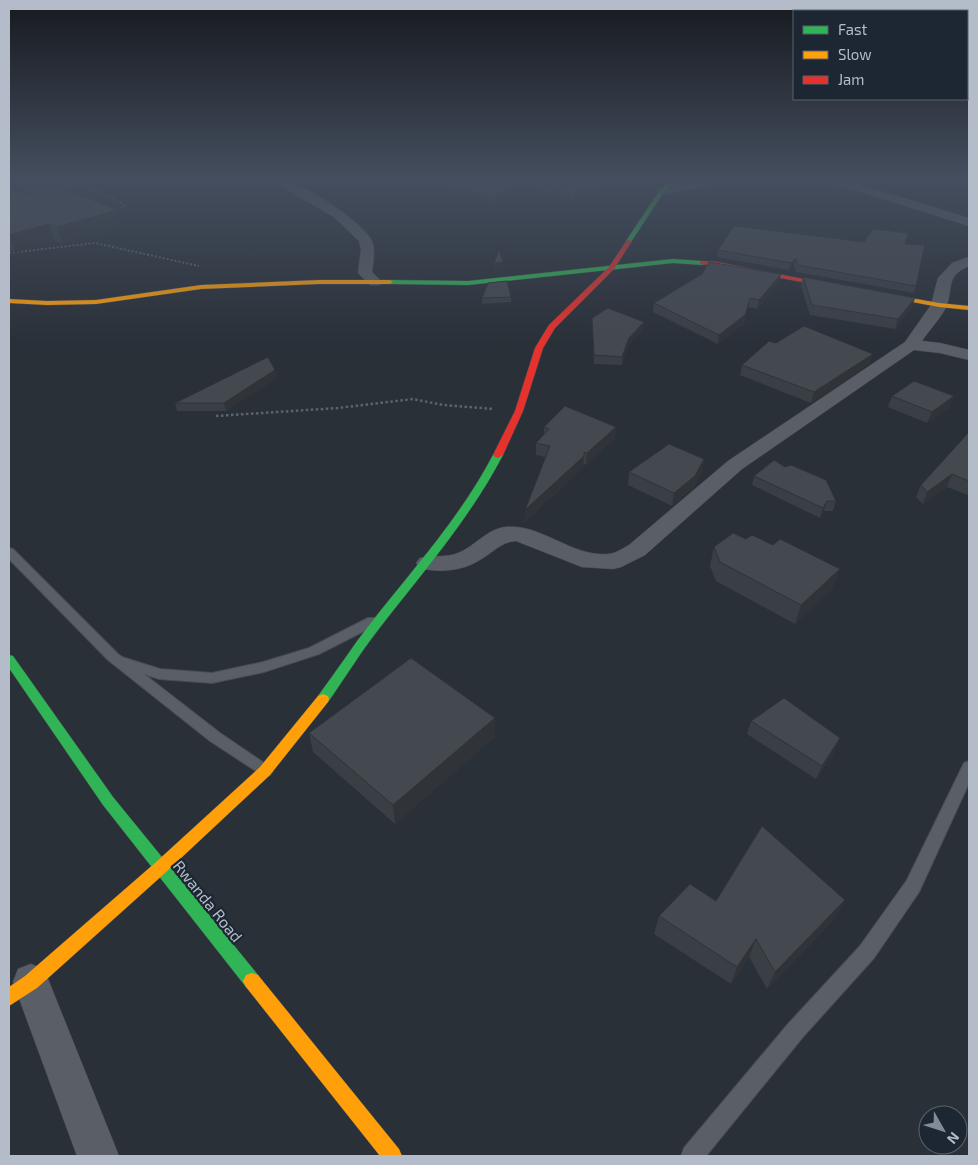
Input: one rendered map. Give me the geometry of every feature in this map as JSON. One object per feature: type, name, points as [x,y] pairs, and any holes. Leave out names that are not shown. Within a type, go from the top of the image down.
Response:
[{"type":"main road","points":[[20,990],[160,868],[265,771],[313,713],[382,617],[428,563],[469,506],[494,463],[519,411],[539,348],[552,327],[612,268],[633,233]]},
{"type":"main road","points":[[9,301],[96,302],[201,287],[319,282],[468,283],[644,263],[696,262],[939,305],[969,308]]},
{"type":"main road","name":"Rwanda Road","points":[[9,659],[108,801],[392,1156]]},
{"type":"street","points":[[358,233],[365,240],[368,249],[365,273],[375,282]]},
{"type":"street","points":[[428,563],[456,562],[469,557],[504,534],[519,534],[582,560],[613,562],[637,550],[736,465],[911,345],[939,305],[943,281],[957,266],[969,261]]},
{"type":"street","points":[[911,345],[940,348],[969,355]]},
{"type":"street","points":[[20,990],[98,1156]]},
{"type":"lane","points":[[9,552],[113,657],[214,737],[265,771]]},
{"type":"lane","points":[[113,657],[159,674],[212,678],[264,667],[314,651],[382,617]]},
{"type":"lane","points":[[692,1156],[795,1031],[867,952],[913,886],[969,767]]},
{"type":"path","points":[[9,253],[95,243],[205,268]]},
{"type":"path","points":[[216,416],[338,408],[413,399],[443,405],[519,411]]},
{"type":"building","points":[[729,233],[794,233],[864,242],[870,233],[908,233],[905,244],[925,245],[916,286],[798,265],[796,258],[791,263],[718,250]]},
{"type":"building","points":[[499,249],[503,262],[494,263]]},
{"type":"building","points":[[709,262],[781,274],[759,300],[750,298],[745,315],[719,335],[654,303],[702,274]]},
{"type":"building","points":[[803,277],[915,298],[898,319],[812,305]]},
{"type":"building","points":[[507,281],[511,297],[482,298],[488,283]]},
{"type":"building","points":[[608,308],[644,322],[629,338],[622,357],[594,355],[592,318]]},
{"type":"building","points":[[804,326],[873,354],[814,392],[742,365],[769,341],[776,343]]},
{"type":"building","points":[[268,357],[275,370],[224,403],[175,403]]},
{"type":"building","points":[[914,381],[954,396],[932,412],[892,396]]},
{"type":"building","points":[[565,406],[616,427],[587,453],[584,452],[584,456],[525,510],[550,446],[536,443],[549,429],[544,427]]},
{"type":"building","points":[[969,432],[969,481],[952,474],[927,492],[921,485]]},
{"type":"building","points":[[669,444],[704,459],[695,476],[674,493],[629,472]]},
{"type":"building","points":[[774,460],[785,467],[791,465],[826,480],[836,501],[827,501],[823,508],[754,476]]},
{"type":"building","points":[[733,533],[746,539],[752,535],[773,545],[780,539],[840,569],[801,605],[720,562],[714,547]]},
{"type":"building","points":[[411,658],[495,718],[393,805],[309,733]]},
{"type":"building","points":[[784,698],[840,738],[822,766],[751,721]]},
{"type":"building","points":[[762,826],[845,900],[775,972],[756,939],[737,967],[659,916],[690,884],[716,901]]},
{"type":"traffic: fast","points":[[629,241],[634,233]]},
{"type":"traffic: fast","points":[[390,282],[468,283],[673,261],[702,263]]},
{"type":"traffic: fast","points":[[323,699],[367,636],[460,519],[498,455]]},
{"type":"traffic: fast","points":[[9,659],[108,801],[252,981]]},
{"type":"traffic: slow","points":[[9,301],[47,303],[96,302],[201,287],[319,282],[390,282]]},
{"type":"traffic: slow","points":[[855,290],[939,305],[969,308]]},
{"type":"traffic: slow","points":[[9,997],[31,982],[160,868],[265,771],[323,699]]},
{"type":"traffic: slow","points":[[252,981],[392,1156]]},
{"type":"traffic: jam","points":[[498,455],[519,411],[539,348],[552,327],[612,268],[629,241]]},
{"type":"traffic: jam","points":[[702,263],[717,264],[855,290]]}]
